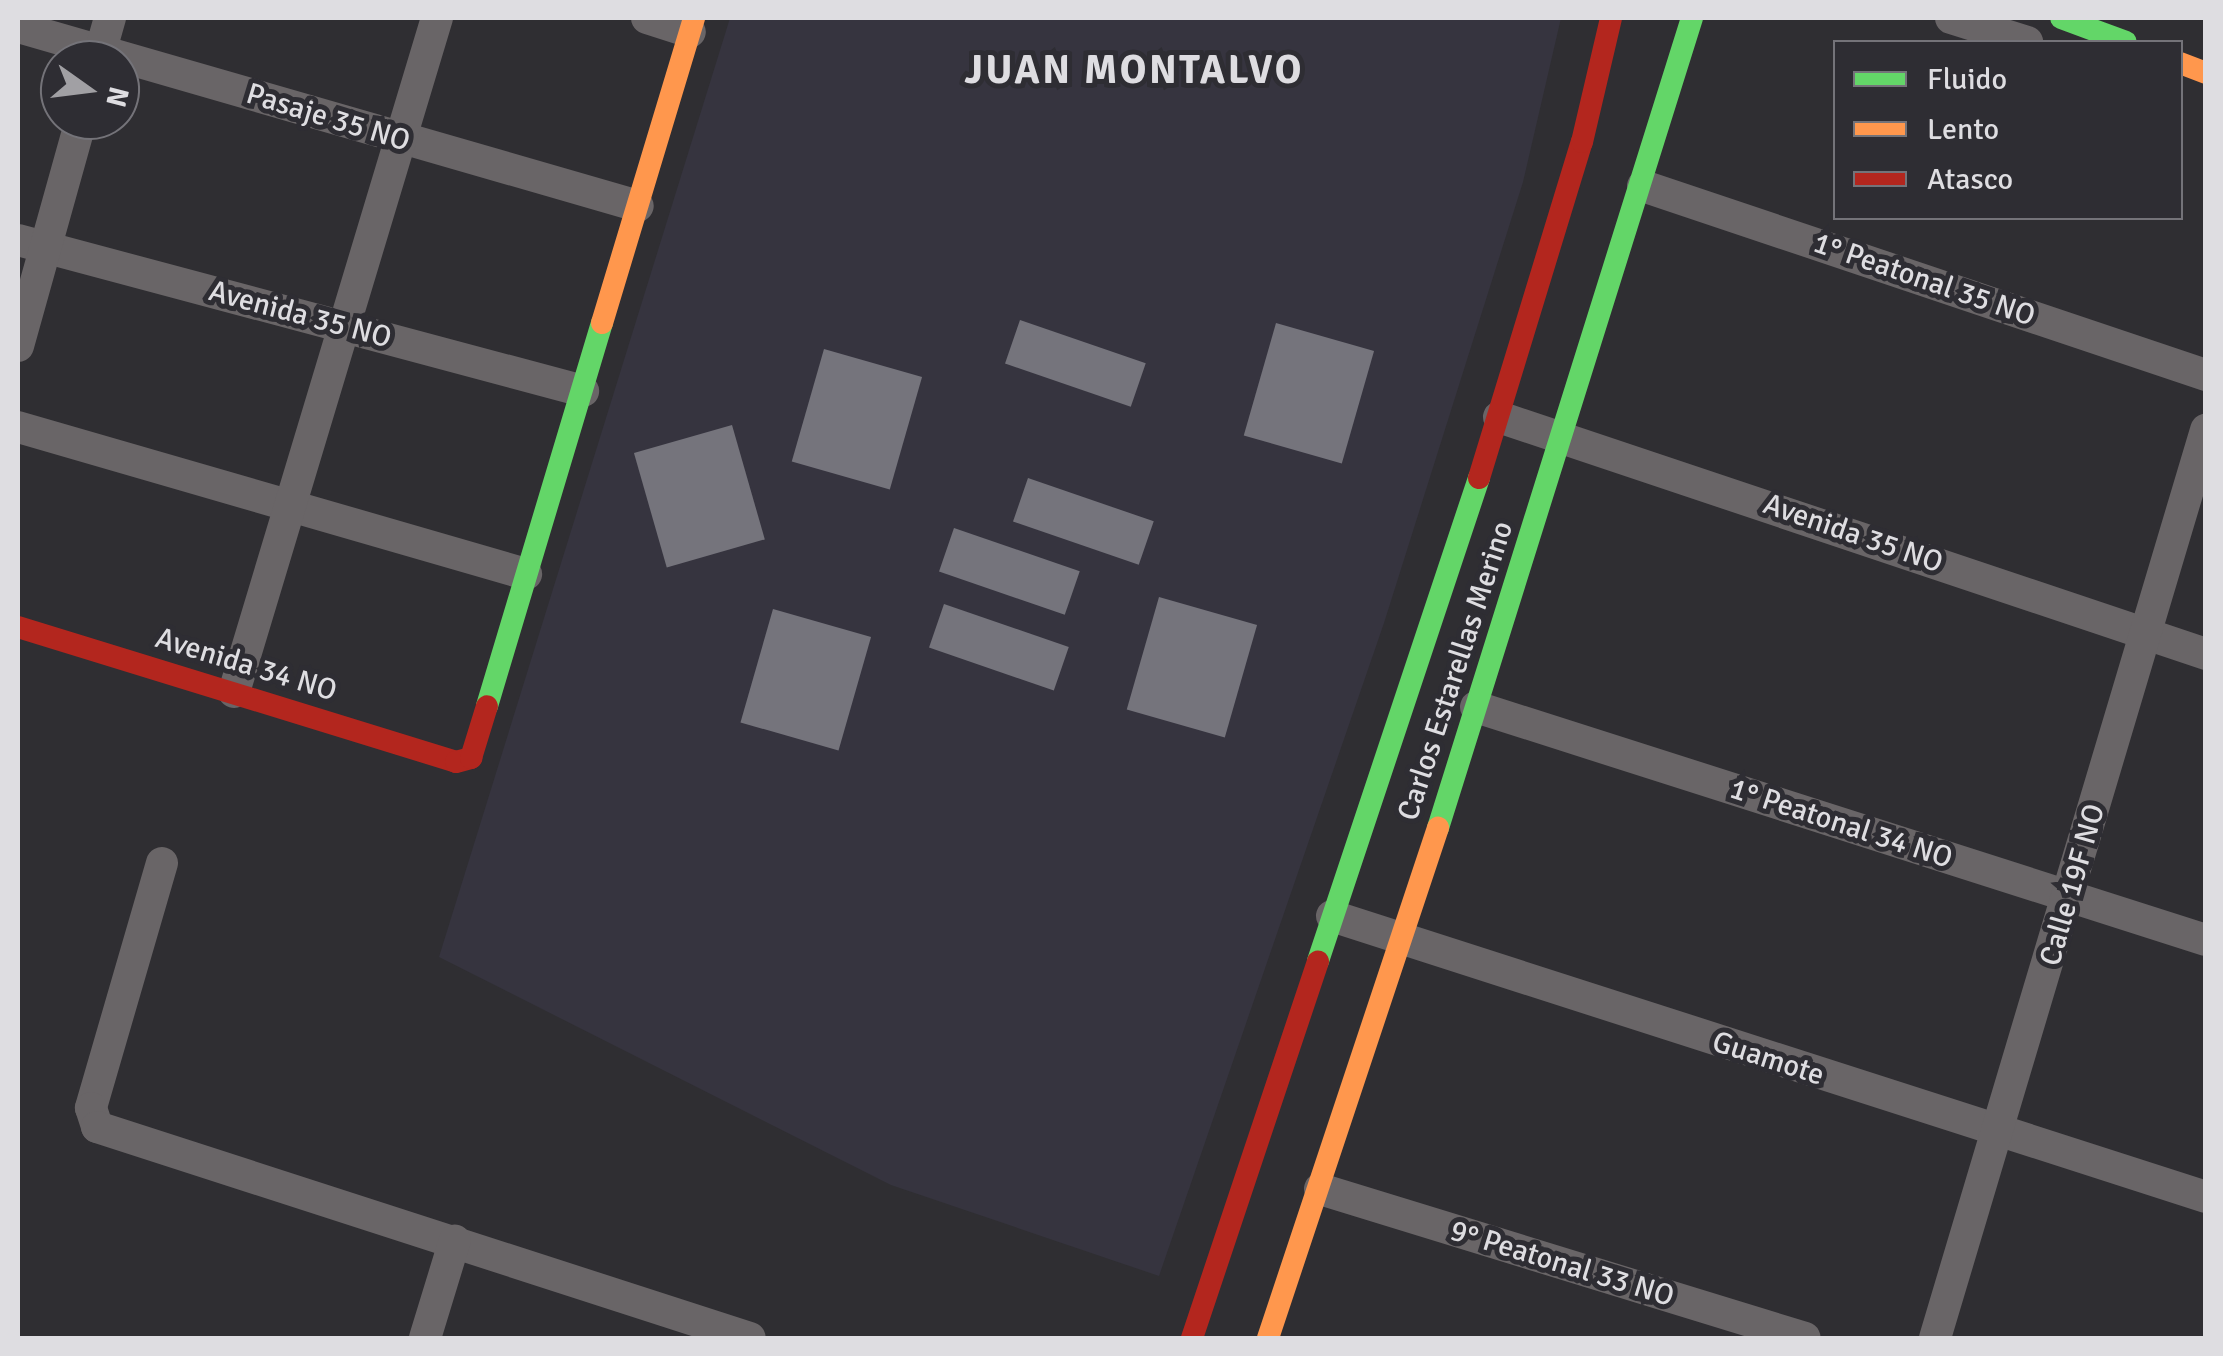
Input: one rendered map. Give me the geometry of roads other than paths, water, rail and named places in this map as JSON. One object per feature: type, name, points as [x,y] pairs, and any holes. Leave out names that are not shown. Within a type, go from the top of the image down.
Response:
[{"type":"street","points":[[234,692],[348,327],[436,18]]},
{"type":"street","points":[[18,427],[289,509],[526,574],[692,25],[647,18]]},
{"type":"street","name":"Carlos Estarellas Merino","points":[[1192,1338],[1499,418],[1582,142],[1610,18]]},
{"type":"street","name":"Carlos Estarellas Merino","points":[[1268,1338],[1402,940],[1644,186],[1692,18]]},
{"type":"street","points":[[1951,18],[2022,40]]},
{"type":"street","points":[[2061,18],[2112,40],[2144,18]]},
{"type":"street","name":"Pasaje 35 NO","points":[[18,27],[56,40]]},
{"type":"street","name":"Pasaje 35 NO","points":[[140,66],[638,206]]},
{"type":"street","points":[[18,346],[32,243],[73,140]]},
{"type":"street","name":"1° Peatonal 35 NO","points":[[1644,186],[2206,375]]},
{"type":"street","name":"Avenida 35 NO","points":[[32,243],[583,391]]},
{"type":"street","name":"Avenida 35 NO","points":[[1499,418],[1563,434],[2206,654]]},
{"type":"street","name":"Calle 19F NO","points":[[1935,1338],[2070,898],[2206,430]]},
{"type":"street","name":"Avenida 34 NO","points":[[18,627],[456,762],[478,750],[526,574]]},
{"type":"street","name":"1° Peatonal 34 NO","points":[[1476,706],[2206,940]]},
{"type":"street","points":[[162,863],[91,1108],[92,1121],[750,1338]]},
{"type":"street","name":"Guamote","points":[[1332,916],[1999,1134],[2206,1197]]},
{"type":"street","name":"9° Peatonal 33 NO","points":[[1320,1189],[1805,1338]]},
{"type":"street","points":[[424,1338],[454,1240]]},
{"type":"district","name":"JUAN MONTALVO","points":[[1134,70]]}]
